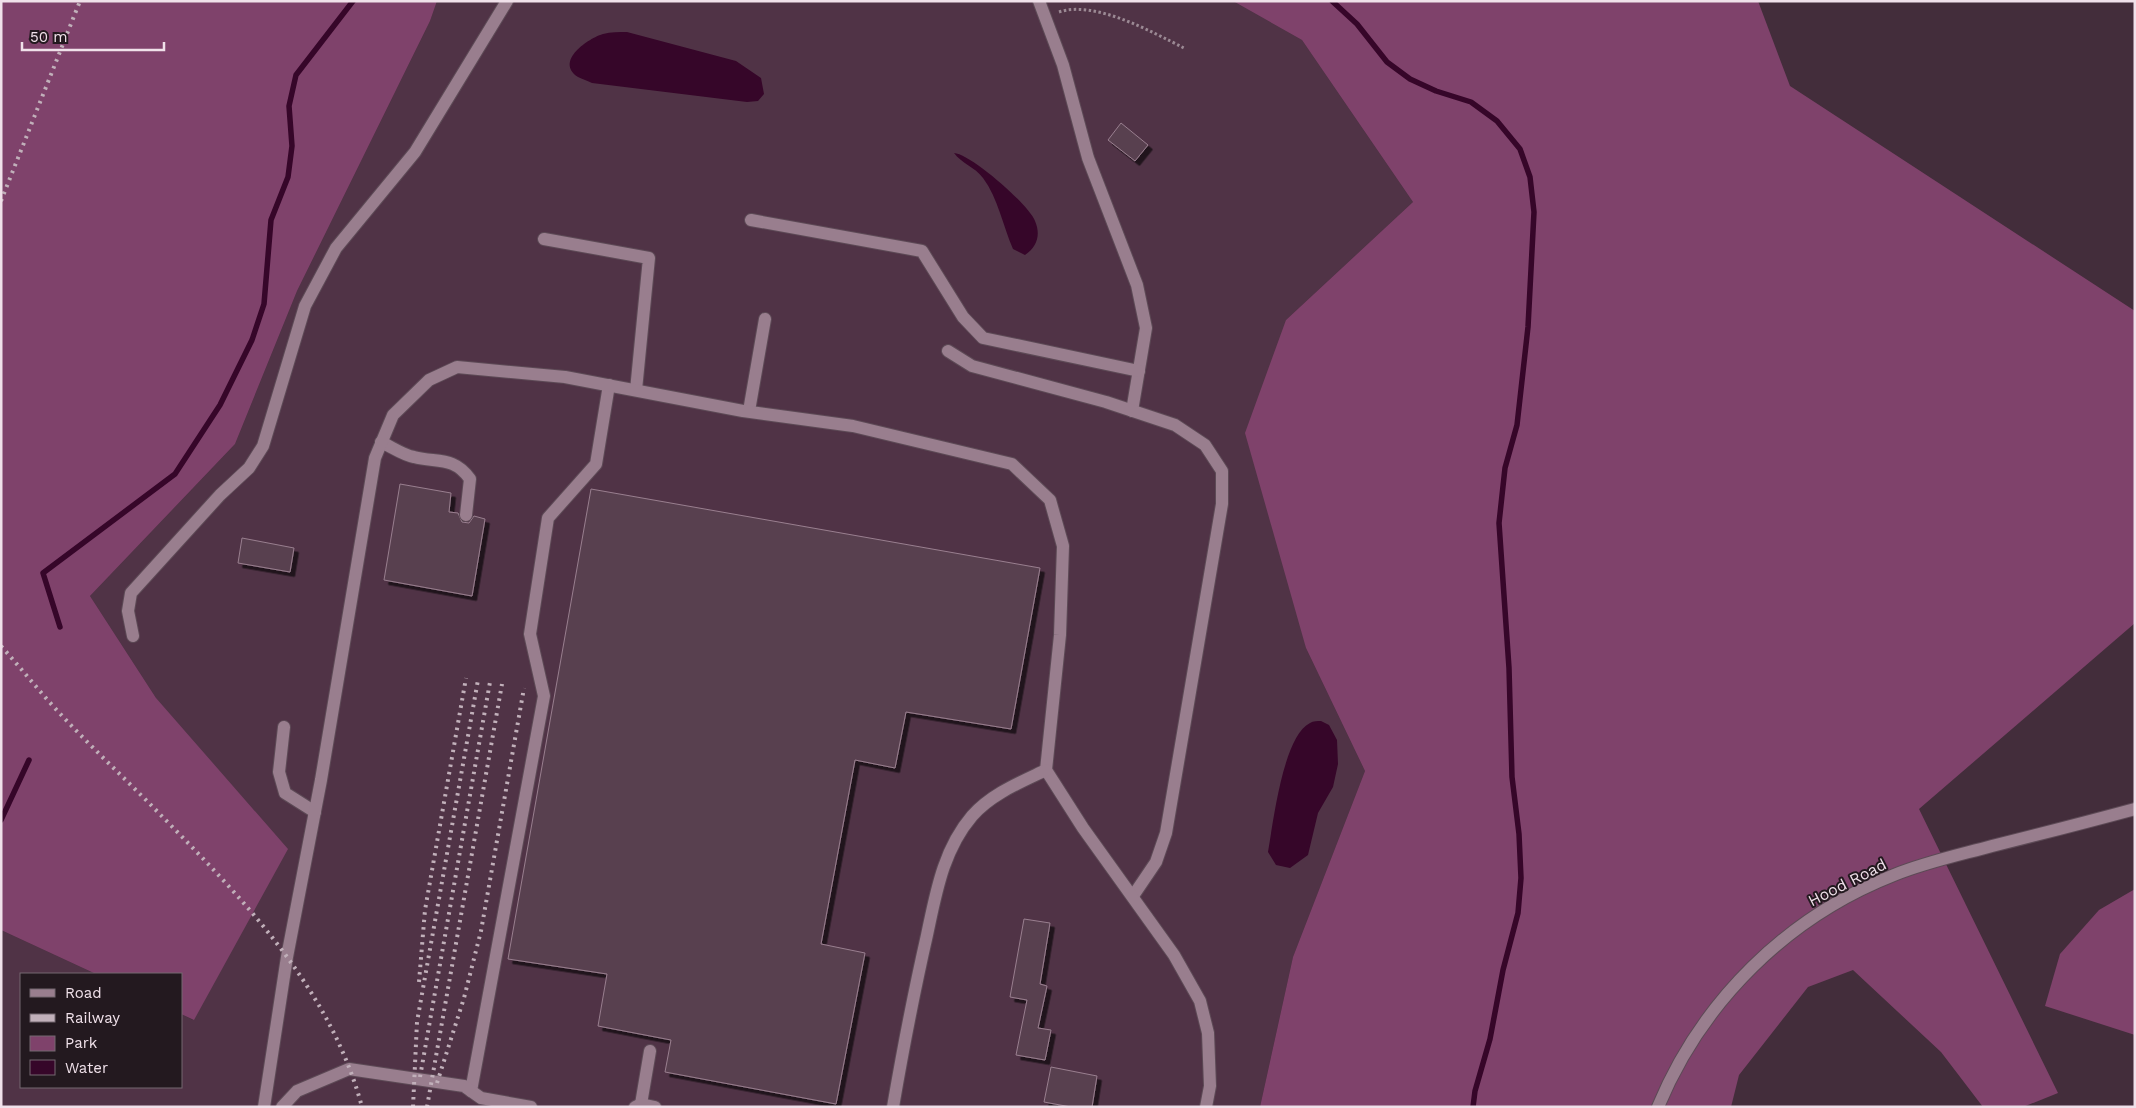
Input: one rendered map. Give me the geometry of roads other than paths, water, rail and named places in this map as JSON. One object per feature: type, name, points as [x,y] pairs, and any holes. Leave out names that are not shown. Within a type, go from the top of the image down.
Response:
[{"type":"street","points":[[134,636],[128,611],[131,593],[220,495],[249,468],[263,446],[305,306],[336,248],[415,152],[507,1]]},
{"type":"street","points":[[1039,1],[1063,65],[1088,158],[1137,285],[1146,328],[1132,411]]},
{"type":"street","points":[[752,220],[922,251],[963,317],[983,338],[1139,371]]},
{"type":"street","points":[[544,239],[649,258],[636,390]]},
{"type":"street","points":[[749,412],[765,319]]},
{"type":"street","points":[[948,352],[972,366],[1106,402],[1175,425],[1205,445],[1222,471],[1222,504],[1166,833],[1156,862],[1133,896]]},
{"type":"street","points":[[264,1107],[287,957],[315,812],[375,458],[393,415],[429,380],[457,367],[565,377],[749,412],[853,426],[1012,464],[1050,500],[1063,546],[1060,635],[1046,770],[1083,828],[1174,954],[1200,1001],[1208,1033],[1210,1086],[1206,1107]]},
{"type":"street","points":[[471,1091],[544,696],[530,634],[548,518],[596,464],[610,385]]},
{"type":"street","points":[[382,442],[412,457],[450,462],[463,469],[470,479],[466,515]]},
{"type":"street","points":[[284,727],[279,772],[285,793],[315,812]]},
{"type":"street","points":[[892,1107],[916,981],[943,866],[957,834],[973,814],[1003,791],[1046,770]]},
{"type":"street","name":"Hood Road","points":[[1658,1107],[1686,1050],[1712,1011],[1741,977],[1775,945],[1829,907],[1863,888],[1926,864],[2135,809]]},
{"type":"street","points":[[650,1051],[638,1106],[655,1107]]},
{"type":"street","points":[[282,1107],[297,1091],[349,1069],[464,1086],[481,1098],[531,1107]]},
{"type":"water","points":[[612,32],[627,32],[736,61],[761,78],[764,94],[758,101],[747,102],[592,83],[578,77],[572,71],[570,64],[572,57],[576,51],[590,40]]},
{"type":"water","points":[[954,153],[973,162],[999,181],[1022,204],[1035,221],[1038,231],[1037,240],[1025,255],[1013,249],[996,203],[983,178]]},
{"type":"water","points":[[1321,721],[1329,725],[1337,740],[1338,764],[1333,787],[1318,813],[1308,855],[1290,868],[1276,865],[1268,852],[1276,802],[1286,762],[1301,731],[1311,722]]},
{"type":"waterway","points":[[60,627],[43,573],[175,474],[220,405],[252,340],[264,304],[271,220],[288,177],[292,146],[289,106],[296,75],[353,1]]},
{"type":"waterway","points":[[1332,1],[1357,24],[1387,62],[1410,79],[1436,91],[1471,102],[1497,121],[1520,149],[1530,177],[1534,212],[1528,327],[1517,425],[1505,468],[1499,523],[1509,668],[1512,777],[1519,834],[1521,878],[1518,913],[1503,970],[1490,1039],[1475,1091],[1473,1107]]},
{"type":"waterway","points":[[1,820],[29,760]]},
{"type":"railway","points":[[1,201],[80,1]]},
{"type":"railway","points":[[1,646],[65,719],[214,870],[275,942],[303,980],[327,1020],[347,1062],[362,1107]]},
{"type":"railway","points":[[419,982],[425,910],[466,678]]},
{"type":"railway","points":[[413,1107],[417,1022],[478,680]]},
{"type":"railway","points":[[420,1077],[490,682]]},
{"type":"railway","points":[[427,1107],[502,684]]},
{"type":"railway","points":[[437,1083],[464,998],[481,931],[524,688]]}]
